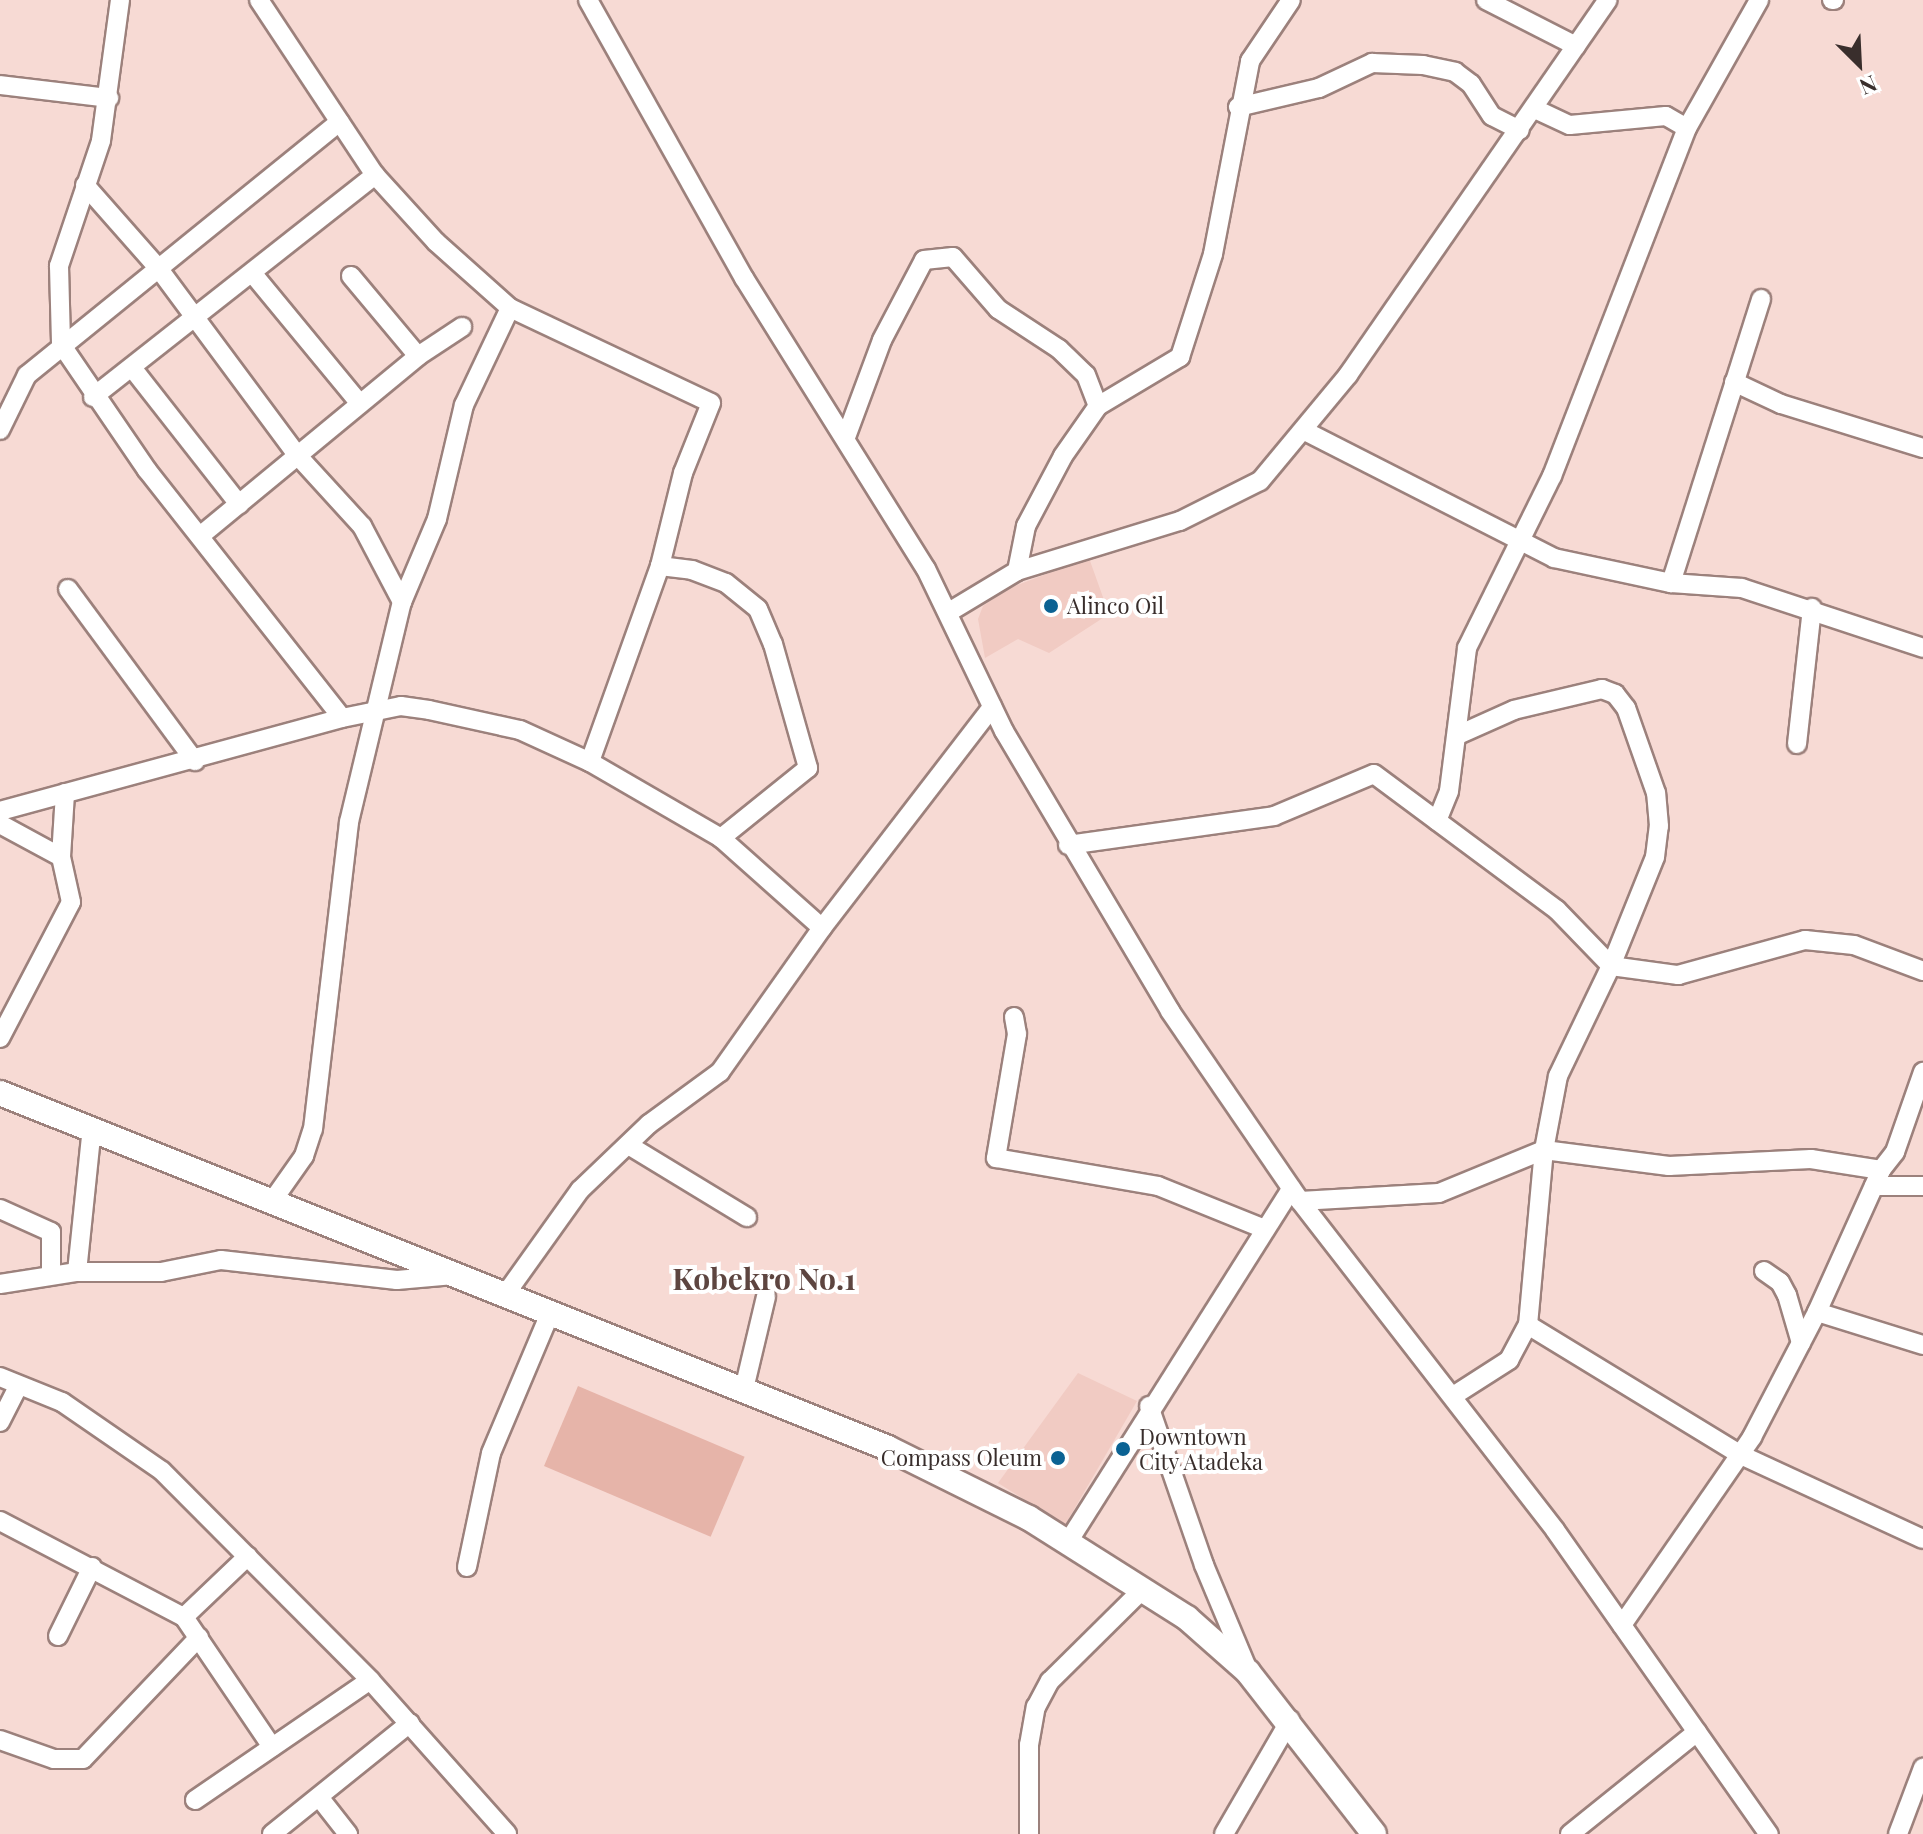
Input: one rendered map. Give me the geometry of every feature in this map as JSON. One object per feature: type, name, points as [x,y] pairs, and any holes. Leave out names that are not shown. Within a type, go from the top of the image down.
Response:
[{"type":"main road","points":[[0,1093],[744,1389],[960,1481],[1143,1589],[1248,1672],[1290,1720],[1374,1834]]},
{"type":"street","points":[[120,0],[109,98],[59,266],[61,344],[93,397],[342,718]]},
{"type":"street","points":[[259,0],[375,175],[436,242],[510,308],[711,403],[683,473],[660,566],[590,762]]},
{"type":"street","points":[[588,0],[744,278],[846,437],[949,612],[992,707],[1068,845],[1170,1011],[1296,1195],[1453,1396],[1622,1625],[1769,1834]]},
{"type":"street","points":[[1017,571],[1026,526],[1063,456],[1098,406],[1180,357],[1213,254],[1238,107],[1250,61],[1291,0]]},
{"type":"street","points":[[1486,0],[1576,46]]},
{"type":"street","points":[[949,612],[1017,571],[1180,521],[1228,500],[1260,481],[1305,431],[1535,109],[1608,0]]},
{"type":"street","points":[[1437,821],[1449,791],[1467,648],[1558,462],[1687,128],[1759,0]]},
{"type":"street","points":[[1238,107],[1319,88],[1372,63],[1423,65],[1455,72],[1471,84],[1492,116],[1520,130]]},
{"type":"street","points":[[0,85],[109,98]]},
{"type":"street","points":[[1535,109],[1570,125],[1666,116],[1687,128]]},
{"type":"street","points":[[0,430],[27,375],[61,344],[159,269],[339,122]]},
{"type":"street","points":[[93,397],[133,369],[375,175]]},
{"type":"street","points":[[85,185],[159,269],[298,456],[362,526],[402,602]]},
{"type":"street","points":[[846,437],[882,340],[924,260],[953,257],[998,309],[1059,349],[1086,375],[1098,406]]},
{"type":"street","points":[[253,274],[360,404]]},
{"type":"street","points":[[351,276],[418,356]]},
{"type":"street","points":[[1671,583],[1761,299]]},
{"type":"street","points":[[273,1200],[304,1156],[313,1129],[349,822],[402,602],[437,519],[464,405],[510,308]]},
{"type":"street","points":[[200,536],[418,356],[462,327]]},
{"type":"street","points":[[133,369],[239,504]]},
{"type":"street","points":[[1734,382],[1781,404],[1923,448]]},
{"type":"street","points":[[1305,431],[1554,558],[1671,583],[1742,588],[1812,608],[1923,648]]},
{"type":"street","points":[[660,566],[692,570],[726,583],[758,609],[778,659],[808,768],[721,838]]},
{"type":"street","points":[[68,589],[195,761]]},
{"type":"street","points":[[1797,744],[1812,608]]},
{"type":"street","points":[[1453,1396],[1509,1360],[1528,1325],[1544,1150],[1558,1076],[1611,966],[1655,857],[1659,826],[1656,793],[1626,708],[1615,694],[1602,689],[1514,710],[1458,735]]},
{"type":"street","points":[[0,811],[195,761],[342,718],[401,706],[520,730],[590,762],[721,838],[822,928]]},
{"type":"street","points":[[505,1295],[580,1190],[630,1146],[649,1124],[720,1072],[822,928],[992,707]]},
{"type":"street","points":[[1068,845],[1274,816],[1374,774],[1557,910],[1611,966],[1678,975],[1805,940],[1831,940],[1923,971]]},
{"type":"street","points":[[0,1038],[71,902],[61,857],[65,793]]},
{"type":"street","points":[[0,824],[61,857]]},
{"type":"street","points":[[1014,1017],[1017,1034],[996,1158],[1158,1186],[1262,1228]]},
{"type":"street","points":[[1622,1625],[1741,1455],[1817,1312],[1878,1178],[1895,1152],[1923,1072]]},
{"type":"street","points":[[77,1272],[92,1128]]},
{"type":"street","points":[[630,1146],[747,1217]]},
{"type":"street","points":[[1068,1542],[1149,1406],[1262,1228],[1296,1195],[1439,1193],[1544,1150],[1669,1166],[1811,1159],[1878,1178],[1923,1186]]},
{"type":"street","points":[[0,1209],[51,1232],[51,1275]]},
{"type":"street","points":[[0,1284],[77,1272],[161,1272],[221,1260],[397,1280],[454,1275]]},
{"type":"street","points":[[1764,1271],[1780,1282],[1787,1295],[1801,1343]]},
{"type":"street","points":[[744,1389],[766,1297]]},
{"type":"street","points":[[1817,1312],[1923,1345]]},
{"type":"street","points":[[467,1567],[491,1453],[550,1313]]},
{"type":"street","points":[[1528,1325],[1741,1455],[1923,1539]]},
{"type":"street","points":[[0,1377],[18,1387],[62,1402],[162,1471],[370,1680],[507,1834]]},
{"type":"street","points":[[0,1422],[18,1387]]},
{"type":"street","points":[[1149,1406],[1204,1565],[1248,1672]]},
{"type":"street","points":[[0,1521],[184,1617],[272,1747]]},
{"type":"street","points":[[184,1617],[248,1556]]},
{"type":"street","points":[[58,1636],[92,1567]]},
{"type":"street","points":[[1029,1834],[1029,1745],[1036,1707],[1050,1681],[1143,1589]]},
{"type":"street","points":[[0,1740],[54,1759],[83,1759],[199,1637]]},
{"type":"street","points":[[195,1800],[370,1680]]},
{"type":"street","points":[[1224,1834],[1290,1720]]},
{"type":"street","points":[[272,1834],[410,1723]]},
{"type":"street","points":[[1570,1834],[1697,1732]]},
{"type":"street","points":[[1898,1834],[1923,1768]]},
{"type":"street","points":[[319,1797],[348,1834]]},
{"type":"shaded area","points":[[1089,558],[1109,614],[1049,653],[1018,639],[985,658],[978,619],[983,606],[1007,589]]},
{"type":"shaded area","points":[[1078,1373],[1137,1401],[1065,1525],[998,1483]]},
{"type":"shaded area","points":[[578,1386],[745,1457],[711,1537],[544,1466]]},
{"type":"place","name":"Alinco Oil","points":[[1051,606]]},
{"type":"place","name":"Downtown City Atadeka","points":[[1123,1449]]},
{"type":"place","name":"Compass Oleum","points":[[1058,1458]]},
{"type":"district","name":"Kobekro No.1","points":[[764,1278]]}]
